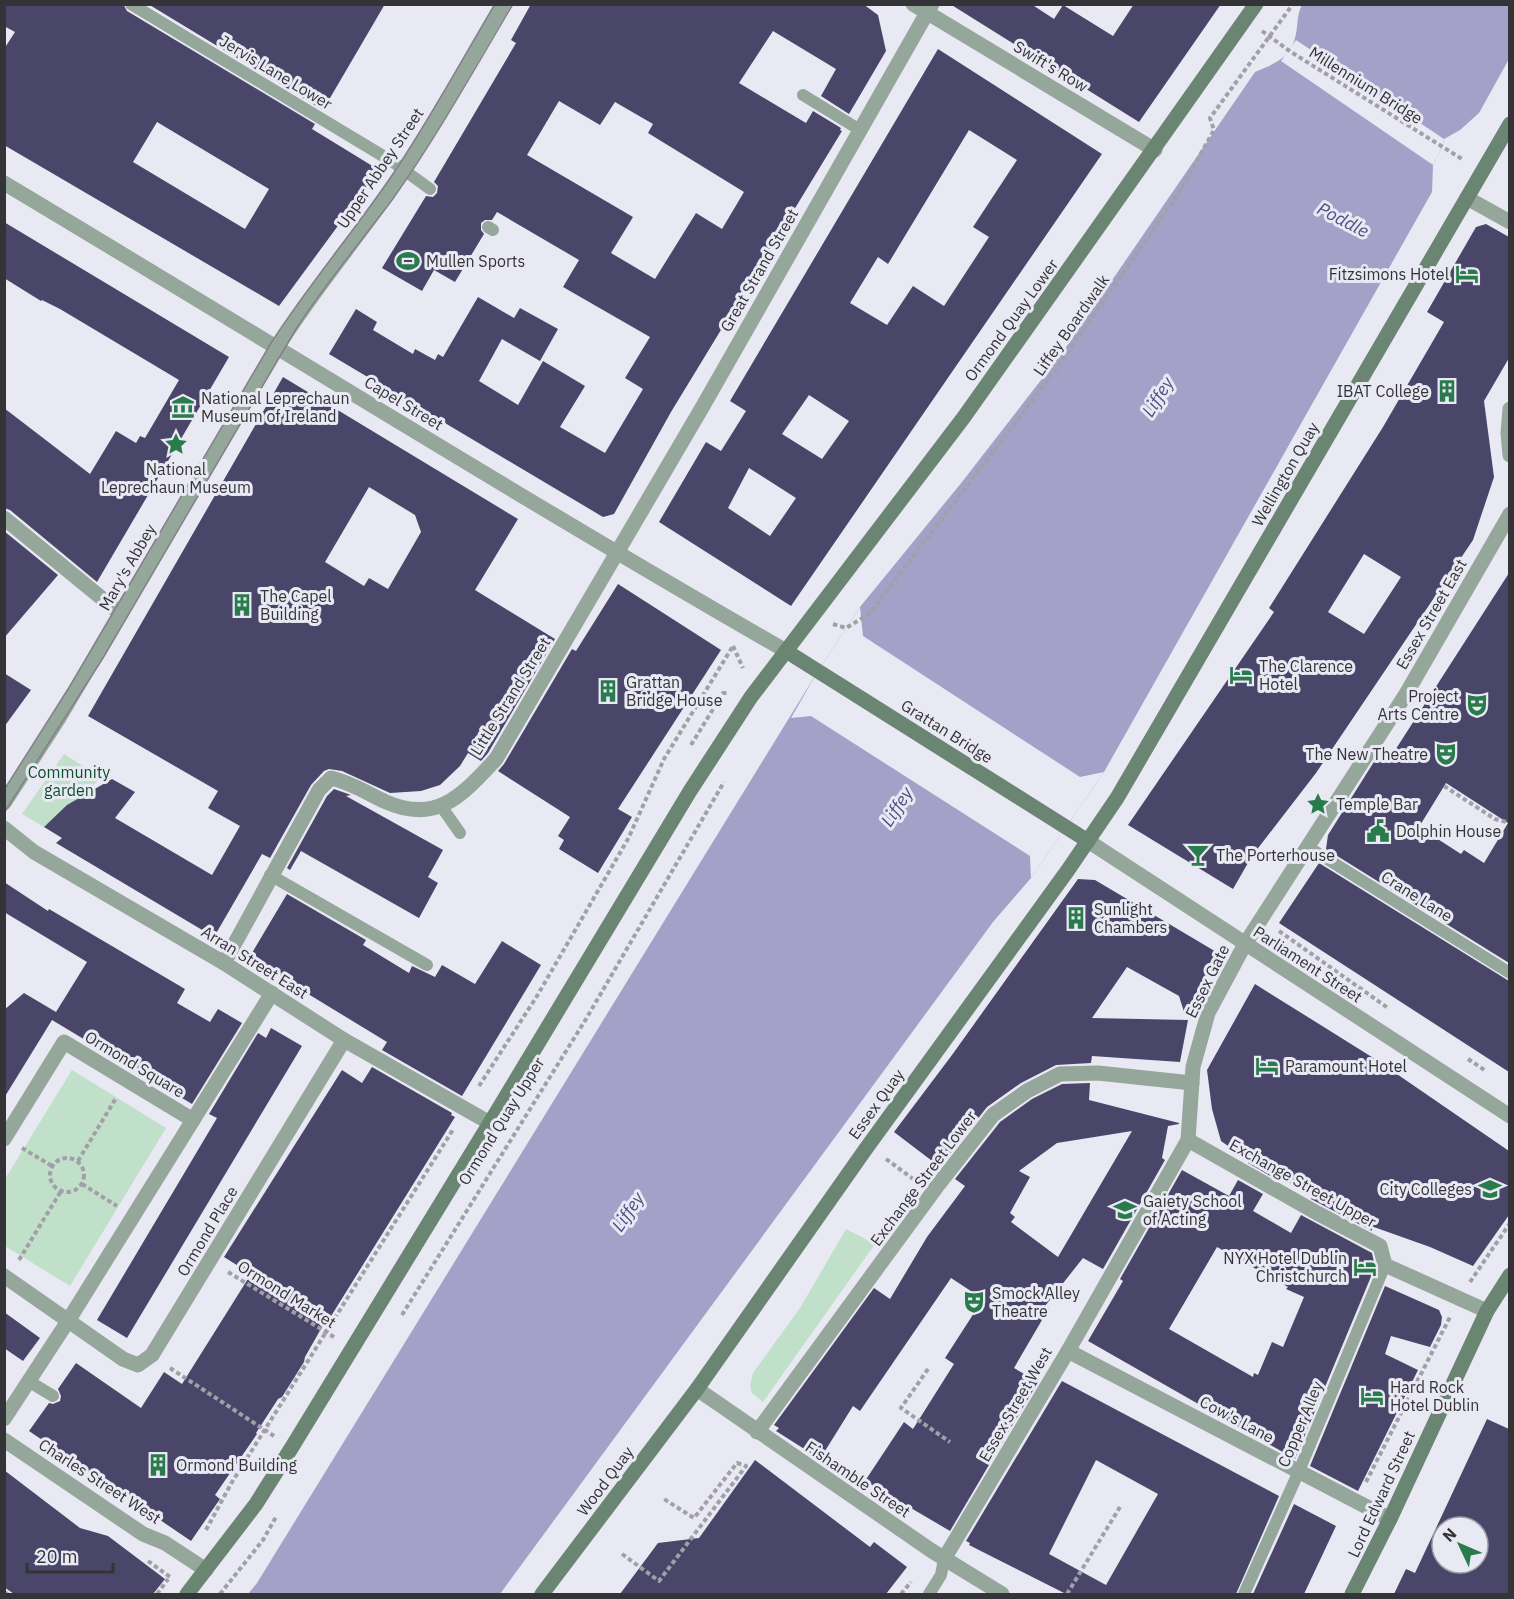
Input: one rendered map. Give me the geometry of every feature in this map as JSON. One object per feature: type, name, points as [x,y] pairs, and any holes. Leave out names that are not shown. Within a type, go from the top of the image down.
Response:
[{"type":"main road","name":"Ormond Quay Lower","points":[[786,651],[964,417],[1257,4]]},
{"type":"main road","name":"Wellington Quay","points":[[1088,841],[1124,788],[1509,124]]},
{"type":"main road","name":"Grattan Bridge","points":[[786,651],[1088,841]]},
{"type":"main road","name":"Ormond Quay Upper","points":[[187,1594],[256,1504],[690,791],[751,697],[786,651]]},
{"type":"main road","name":"Essex Quay","points":[[697,1389],[868,1146],[1088,841]]},
{"type":"main road","name":"Lord Edward Street","points":[[1352,1594],[1390,1520],[1487,1311],[1509,1275]]},
{"type":"main road","name":"Wood Quay","points":[[542,1594],[697,1389]]},
{"type":"street","name":"Swift's Row","points":[[914,4],[930,9],[1155,150]]},
{"type":"street","name":"Upper Abbey Street","points":[[278,346],[316,288],[371,218],[404,170],[503,5]]},
{"type":"street","name":"Great Strand Street","points":[[616,554],[930,9]]},
{"type":"street","name":"Capel Street","points":[[4,183],[278,346],[616,554],[786,651]]},
{"type":"street","points":[[1467,198],[1509,222]]},
{"type":"street","name":"Mary's Abbey","points":[[4,803],[58,718],[278,346]]},
{"type":"street","points":[[1509,409],[1509,455]]},
{"type":"street","name":"Essex Street East","points":[[1245,944],[1406,694],[1509,514]]},
{"type":"street","points":[[4,518],[120,614]]},
{"type":"street","name":"Little Strand Street","points":[[224,963],[270,875],[319,790],[331,778],[348,782],[388,803],[416,810],[441,806],[464,793],[496,759],[616,554]]},
{"type":"street","name":"Arran Street East","points":[[4,828],[34,852],[224,963],[344,1040],[490,1123]]},
{"type":"street","name":"Parliament Street","points":[[1088,841],[1509,1116]]},
{"type":"street","name":"Essex Gate","points":[[1188,1140],[1193,1067],[1208,1013],[1245,944]]},
{"type":"street","name":"Ormond Square","points":[[4,1419],[68,1322],[272,993]]},
{"type":"street","name":"Ormond Place","points":[[152,1355],[344,1040]]},
{"type":"street","name":"Ormond Square","points":[[5,1138],[64,1042],[193,1120]]},
{"type":"street","name":"Exchange Street Lower","points":[[757,1432],[993,1115],[1027,1090],[1060,1074],[1098,1073],[1192,1083]]},
{"type":"street","name":"Exchange Street Upper","points":[[1188,1140],[1380,1246],[1385,1265]]},
{"type":"street","name":"Essex Street West","points":[[944,1559],[1068,1350],[1188,1140]]},
{"type":"street","points":[[1385,1265],[1487,1311]]},
{"type":"street","points":[[6,1277],[123,1359],[138,1365],[152,1355]]},
{"type":"street","name":"Cow's Lane","points":[[1068,1350],[1390,1520]]},
{"type":"street","name":"Fishamble Street","points":[[697,1389],[944,1559],[1002,1594]]},
{"type":"street","name":"Charles Street West","points":[[4,1440],[143,1534],[165,1543],[206,1570]]},
{"type":"lane","name":"Jervis Lane Lower","points":[[131,4],[404,170],[430,189]]},
{"type":"lane","points":[[803,95],[860,130]]},
{"type":"lane","points":[[441,806],[460,833]]},
{"type":"lane","name":"Crane Lane","points":[[1308,847],[1509,973]]},
{"type":"lane","points":[[270,875],[427,965]]},
{"type":"lane","name":"Copper Alley","points":[[1244,1594],[1299,1471],[1385,1265]]},
{"type":"lane","points":[[30,1382],[53,1396]]},
{"type":"lane","points":[[929,1594],[941,1575],[944,1559]]},
{"type":"path","name":"Liffey Boardwalk","points":[[831,624],[846,628],[869,614],[1052,375],[1179,194],[1214,130],[1210,118],[1293,4]]},
{"type":"path","name":"Millennium Bridge","points":[[1270,37],[1462,159]]},
{"type":"path","points":[[728,638],[743,668]]},
{"type":"path","points":[[478,1086],[537,996],[617,859],[664,759],[733,645]]},
{"type":"path","name":"Ormond Quay Upper","points":[[398,1321],[586,1019],[730,774]]},
{"type":"path","points":[[1444,786],[1495,819],[1509,823]]},
{"type":"path","points":[[1270,925],[1335,968],[1397,1014]]},
{"type":"path","points":[[1465,1058],[1492,1076]]},
{"type":"path","points":[[78,1161],[128,1080]]},
{"type":"path","points":[[204,1535],[232,1482],[459,1119]]},
{"type":"path","points":[[5,1138],[52,1166]]},
{"type":"path","points":[[868,1146],[932,1194]]},
{"type":"path","points":[[64,1158],[78,1161],[85,1175],[82,1184],[74,1190],[61,1191],[52,1183],[50,1172],[52,1166],[64,1158]]},
{"type":"path","points":[[82,1184],[134,1216]]},
{"type":"path","points":[[6,1277],[61,1191]]},
{"type":"path","points":[[1356,1501],[1442,1330],[1509,1223]]},
{"type":"path","name":"Ormond Market","points":[[210,1261],[351,1348]]},
{"type":"path","points":[[152,1355],[292,1447]]},
{"type":"path","points":[[928,1370],[901,1408],[950,1442]]},
{"type":"path","points":[[622,1554],[659,1581],[746,1466],[738,1463],[694,1518],[664,1499]]},
{"type":"path","points":[[1067,1594],[1120,1507]]},
{"type":"path","points":[[220,1594],[263,1539],[281,1510]]},
{"type":"path","points":[[157,1594],[170,1577]]},
{"type":"green space","name":"Community garden","points":[[64,754],[100,777],[87,794],[44,827],[22,814]]},
{"type":"green space","points":[[72,1070],[166,1128],[70,1286],[5,1246],[5,1179]]},
{"type":"green space","points":[[846,1229],[875,1244],[763,1402],[752,1393],[750,1386],[753,1373],[800,1308]]},
{"type":"water","points":[[1302,5],[1509,5],[1509,59],[1479,113],[1460,130],[1444,139],[1433,165],[1432,192],[1104,772],[1031,878],[993,922],[500,1594],[248,1594],[257,1583],[818,671],[860,607],[962,482],[1062,353],[1255,72],[1278,61],[1289,51],[1293,45]]},
{"type":"pier","points":[[1296,40],[1444,139],[1433,165],[1281,61]]},
{"type":"pier","points":[[860,607],[863,636],[1080,777],[1104,772],[1031,878],[1030,856],[811,716],[791,718],[818,671]]},
{"type":"building","points":[[4,4],[123,4],[127,11],[315,124],[312,129],[379,170],[279,306],[4,145],[4,49],[15,32],[4,26]],"holes":[[[157,122],[269,189],[245,229],[133,162]]]},
{"type":"building","points":[[148,4],[385,4],[323,110]]},
{"type":"building","points":[[531,4],[863,4],[878,15],[886,51],[849,114],[821,96],[836,69],[773,31],[739,83],[806,123],[813,111],[841,128],[842,131],[671,412],[614,514],[603,517],[329,354],[356,309],[377,322],[373,330],[413,354],[415,349],[435,360],[438,354],[443,357],[478,297],[514,318],[520,308],[558,329],[540,361],[502,339],[479,381],[518,405],[543,361],[585,386],[560,427],[605,453],[643,389],[625,378],[650,337],[563,287],[579,260],[497,212],[492,220],[485,220],[481,223],[481,230],[484,234],[455,282],[434,270],[422,291],[382,268],[426,196],[433,197],[437,193],[438,186],[434,182],[516,43],[511,40]],"holes":[[[559,101],[600,125],[615,102],[653,124],[648,133],[744,192],[722,229],[696,213],[655,279],[611,253],[633,217],[527,155]]]},
{"type":"building","points":[[950,4],[1031,4],[1054,19],[1063,5],[1113,36],[1134,4],[1221,4],[1139,122]]},
{"type":"building","points":[[938,49],[1102,154],[791,606],[659,522],[706,442],[721,451],[746,411],[730,401]],"holes":[[[969,130],[1017,160],[973,227],[989,237],[944,306],[913,286],[887,325],[850,303],[878,257],[888,264]],[[809,395],[849,421],[822,459],[782,434]],[[749,468],[796,498],[770,536],[728,508]]]},
{"type":"building","points":[[4,222],[229,357],[97,582],[10,510],[4,508],[4,408],[90,474],[116,431],[136,443],[140,436],[145,438],[179,380],[4,278]]},
{"type":"building","points":[[1486,224],[1509,237],[1509,358],[1484,401],[1494,477],[1473,540],[1316,773],[1252,856],[1233,889],[1128,825],[1274,612],[1269,608],[1383,427],[1444,322],[1427,312],[1476,227]],"holes":[[[1364,554],[1401,577],[1364,634],[1328,612]]]},
{"type":"building","points":[[283,377],[518,519],[475,590],[555,639],[488,753],[481,761],[468,753],[460,766],[440,785],[421,791],[390,793],[342,771],[329,769],[324,771],[311,785],[270,858],[262,854],[214,937],[56,843],[62,838],[44,827],[67,805],[112,779],[135,792],[115,818],[212,875],[240,826],[208,808],[218,791],[88,716]],"holes":[[[369,487],[415,515],[421,532],[388,589],[369,578],[364,586],[325,562]]]},
{"type":"building","points":[[4,531],[58,575],[4,638]]},
{"type":"building","points":[[1509,573],[1509,963],[1326,849],[1328,835],[1382,749],[1392,755]],"holes":[[[1446,783],[1508,823],[1484,863],[1464,850],[1461,854],[1419,827]]]},
{"type":"building","points":[[618,584],[721,650],[618,809],[632,817],[598,873],[559,849],[564,840],[558,836],[570,817],[498,771],[572,649],[576,651]]},
{"type":"building","points":[[4,673],[31,690],[4,727]]},
{"type":"building","points":[[334,789],[351,795],[346,796],[443,850],[428,877],[438,883],[419,918],[301,851],[290,870],[287,868],[327,796]]},
{"type":"building","points":[[1319,863],[1509,981],[1509,1072],[1279,923]]},
{"type":"building","points":[[1078,879],[1095,880],[1218,953],[1185,1015],[1179,996],[1127,967],[1092,1018],[1188,1020],[1180,1062],[1092,1056],[1091,1063],[1056,1065],[1021,1083],[987,1107],[940,1167],[894,1132]]},
{"type":"building","points":[[4,882],[48,911],[49,909],[185,989],[177,1003],[210,1022],[218,1009],[242,1023],[192,1104],[52,1020],[4,1098],[4,1010],[24,993],[56,1012],[87,962],[4,912]]},
{"type":"building","points":[[287,894],[366,940],[363,945],[409,973],[412,966],[435,977],[442,965],[475,984],[502,941],[541,965],[462,1096],[382,1050],[387,1042],[249,958]]},
{"type":"building","points":[[1255,984],[1375,1059],[1509,1151],[1509,1215],[1473,1266],[1430,1247],[1371,1226],[1372,1231],[1311,1199],[1313,1196],[1274,1174],[1272,1177],[1248,1163],[1249,1161],[1221,1141],[1212,1109],[1207,1070]]},
{"type":"building","points":[[271,1028],[302,1046],[127,1338],[97,1320],[217,1118],[209,1114],[258,1033],[266,1038]]},
{"type":"building","points":[[372,1067],[452,1113],[451,1115],[455,1117],[328,1321],[326,1320],[282,1397],[278,1399],[215,1495],[220,1499],[191,1541],[29,1431],[49,1403],[60,1401],[61,1396],[58,1389],[76,1363],[141,1408],[164,1372],[182,1384],[251,1274],[224,1257],[342,1070],[362,1083]]},
{"type":"building","points":[[1090,1083],[1089,1100],[1179,1124],[1168,1126],[1162,1158],[1165,1160],[1103,1269],[1083,1258],[1045,1306],[1049,1308],[1014,1368],[1038,1382],[950,1531],[865,1481],[904,1422],[913,1429],[954,1364],[945,1358],[983,1299],[951,1278],[860,1411],[853,1406],[820,1459],[776,1431],[779,1428],[774,1425],[874,1288],[890,1299],[927,1237],[965,1186],[955,1179],[1000,1122],[1032,1099],[1062,1084]],"holes":[[[1132,1131],[1058,1257],[1011,1222],[1015,1217],[1010,1213],[1030,1177],[1019,1171],[1057,1143]]]},
{"type":"building","points":[[1182,1170],[1229,1196],[1238,1180],[1263,1194],[1253,1211],[1291,1233],[1301,1215],[1372,1253],[1375,1267],[1295,1459],[1088,1341],[1123,1281],[1120,1279]],"holes":[[[1217,1247],[1288,1287],[1286,1289],[1304,1297],[1283,1347],[1272,1342],[1258,1375],[1254,1373],[1253,1377],[1169,1329]]]},
{"type":"building","name":"Hard Rock Hotel Dublin","points":[[1385,1286],[1439,1310],[1442,1317],[1441,1325],[1430,1347],[1391,1336],[1385,1354],[1418,1370],[1358,1491],[1310,1466]]},
{"type":"building","points":[[4,1312],[40,1338],[23,1361],[4,1348]]},
{"type":"building","points":[[1062,1381],[1279,1496],[1236,1594],[1066,1594],[969,1545],[970,1543],[966,1541]],"holes":[[[1096,1460],[1158,1494],[1106,1585],[1049,1554]]]},
{"type":"building","points":[[1487,1419],[1509,1429],[1509,1594],[1394,1594],[1406,1569],[1415,1573],[1430,1541],[1430,1575],[1490,1575],[1490,1515],[1442,1515]]},
{"type":"building","points":[[755,1460],[870,1547],[874,1542],[907,1567],[886,1594],[620,1594],[658,1543],[699,1538]]},
{"type":"building","points":[[4,1470],[80,1528],[108,1536],[165,1579],[153,1594],[14,1594],[4,1587]]},
{"type":"building","points":[[1294,1504],[1336,1526],[1304,1594],[1253,1594]]},
{"type":"tram line","points":[[4,790],[70,686],[271,343],[399,165],[495,4]]},
{"type":"tram line","points":[[4,813],[103,658],[296,329],[392,200],[454,104],[513,4]]},
{"type":"place","name":"Mullen Sports","points":[[408,261]]},
{"type":"place","name":"Fitzsimons Hotel","points":[[1467,274]]},
{"type":"place","name":"IBAT College","points":[[1447,391]]},
{"type":"place","name":"National Leprechaun Museum of Ireland","points":[[183,407]]},
{"type":"place","name":"National Leprechaun Museum","points":[[176,444]]},
{"type":"place","name":"The Capel Building","points":[[242,605]]},
{"type":"place","name":"The Clarence Hotel","points":[[1241,675]]},
{"type":"place","name":"Grattan Bridge House","points":[[608,691]]},
{"type":"place","name":"Project Arts Centre","points":[[1477,705]]},
{"type":"place","name":"The New Theatre","points":[[1446,754]]},
{"type":"place","name":"Temple Bar","points":[[1318,804]]},
{"type":"place","name":"Dolphin House","points":[[1378,831]]},
{"type":"place","name":"The Porterhouse","points":[[1198,855]]},
{"type":"place","name":"Sunlight Chambers","points":[[1076,918]]},
{"type":"place","name":"Paramount Hotel","points":[[1267,1066]]},
{"type":"place","name":"City Colleges","points":[[1490,1189]]},
{"type":"place","name":"Gaiety School of Acting","points":[[1125,1210]]},
{"type":"place","name":"NYX Hotel Dublin Christchurch","points":[[1365,1267]]},
{"type":"place","name":"Smock Alley Theatre","points":[[974,1302]]},
{"type":"place","name":"Hard Rock Hotel Dublin","points":[[1372,1396]]},
{"type":"place","name":"Ormond Building","points":[[158,1465]]},
{"type":"water label","name":"Poddle","points":[[1343,220]]},
{"type":"water label","name":"Liffey","points":[[1158,397]]},
{"type":"water label","name":"Liffey","points":[[897,807]]},
{"type":"water label","name":"Liffey","points":[[628,1212]]}]
